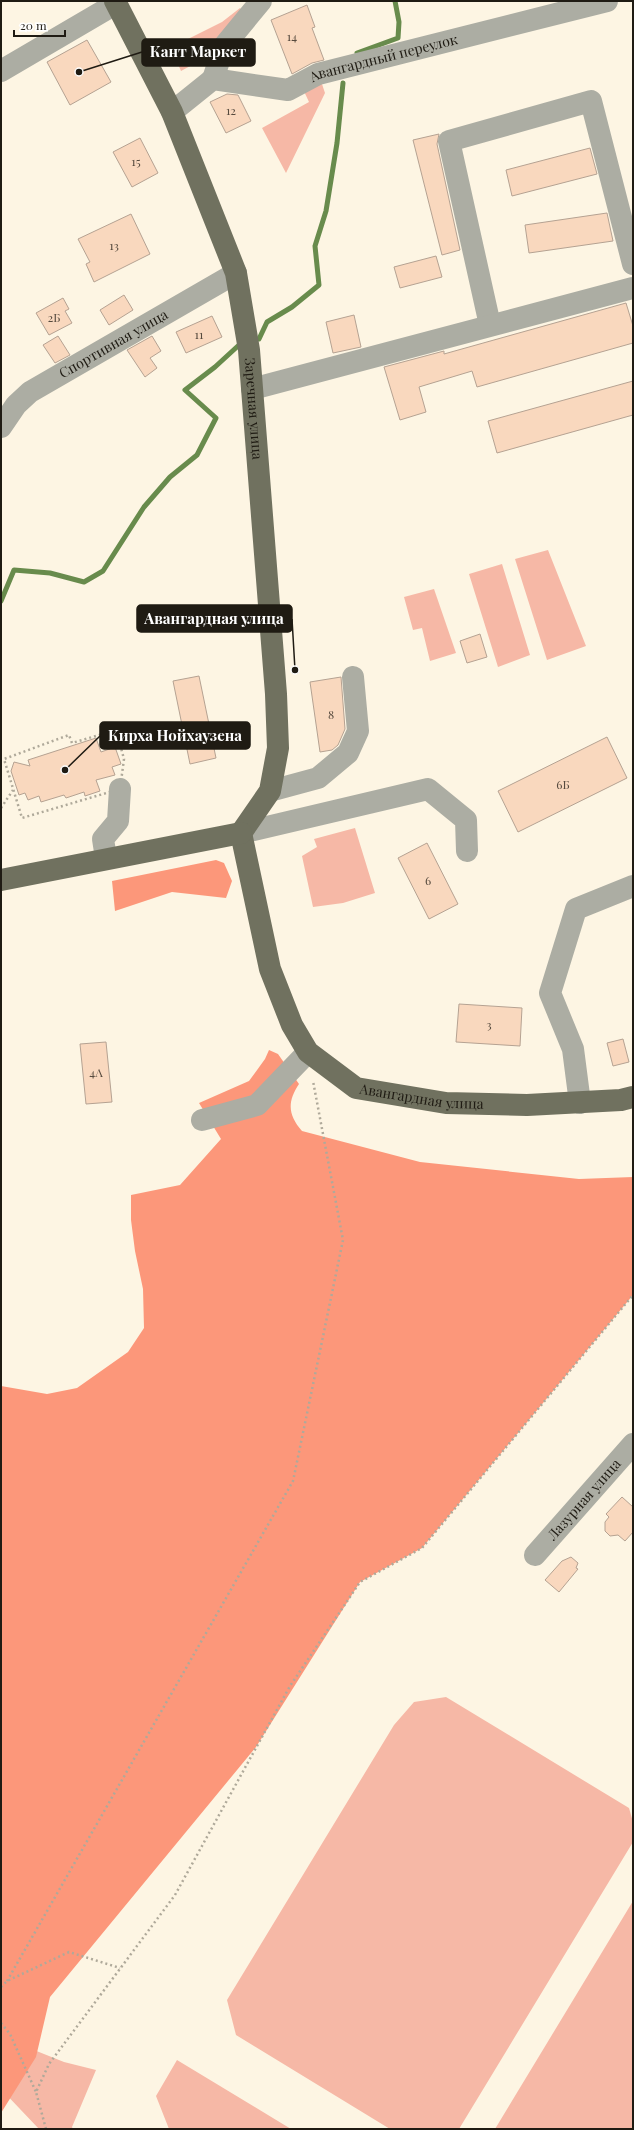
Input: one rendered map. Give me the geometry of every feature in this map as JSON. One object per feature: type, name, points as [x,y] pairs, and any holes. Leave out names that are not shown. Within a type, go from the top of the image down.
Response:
[{"type":"main road","name":"Заречная улица","points":[[116,2],[172,112],[236,272],[249,350],[276,694],[278,748],[270,791],[241,833]]},
{"type":"main road","points":[[1,880],[106,858],[241,833]]},
{"type":"main road","name":"Авангардная улица","points":[[241,833],[270,969],[292,1025],[308,1052],[356,1088],[446,1103],[527,1106],[621,1100],[633,1097]]},
{"type":"street","points":[[172,112],[213,79],[224,46],[261,1]]},
{"type":"street","name":"Авангардный переулок","points":[[213,79],[288,90],[318,74],[607,1]]},
{"type":"street","points":[[1,71],[116,2]]},
{"type":"street","points":[[490,325],[450,141],[591,102],[633,264]]},
{"type":"street","name":"Спортивная улица","points":[[1,427],[16,405],[30,392],[236,272]]},
{"type":"street","points":[[252,388],[633,288]]},
{"type":"street","points":[[270,791],[318,778],[348,752],[358,731],[353,677]]},
{"type":"street","points":[[241,833],[428,788],[466,820],[468,850]]},
{"type":"street","points":[[106,858],[103,839],[118,821],[120,789]]},
{"type":"street","points":[[580,1103],[573,1049],[550,994],[576,909],[633,886]]},
{"type":"street","points":[[202,1120],[257,1105],[308,1052]]},
{"type":"street","name":"Лазурная улица","points":[[535,1555],[633,1444]]},
{"type":"path","points":[[116,730],[124,759],[120,789],[22,818],[4,759],[69,735],[72,743],[116,730]]},
{"type":"path","points":[[1,808],[13,790]]},
{"type":"path","points":[[1,1986],[7,1980],[292,1481],[343,1240],[308,1052]]},
{"type":"path","points":[[36,2092],[49,2064],[175,1894],[290,1686],[360,1582],[422,1548],[633,1295]]},
{"type":"path","points":[[7,1980],[69,1952],[120,1968]]},
{"type":"path","points":[[1,2023],[13,2040],[36,2092],[46,2129]]},
{"type":"shaded area","points":[[240,8],[245,14],[194,64],[181,71],[174,55],[177,47],[182,42],[222,22]]},
{"type":"shaded area","points":[[320,78],[325,93],[286,173],[262,128],[309,102],[302,87]]},
{"type":"shaded area","points":[[548,550],[586,646],[547,660],[515,559]]},
{"type":"shaded area","points":[[502,564],[530,655],[498,667],[469,574]]},
{"type":"shaded area","points":[[434,589],[456,653],[430,661],[422,628],[413,630],[404,597]]},
{"type":"shaded area","points":[[355,828],[375,893],[343,903],[313,907],[302,856],[317,847],[314,839]]},
{"type":"shaded area","points":[[216,860],[224,863],[232,881],[226,898],[172,892],[115,911],[112,881]]},
{"type":"shaded area","points":[[269,1050],[278,1054],[299,1084],[292,1097],[291,1108],[294,1119],[302,1131],[420,1162],[579,1179],[633,1177],[633,1295],[422,1548],[360,1582],[256,1747],[50,1997],[36,2057],[1,2113],[1,1386],[47,1394],[77,1388],[128,1352],[144,1328],[143,1289],[135,1251],[131,1220],[131,1195],[180,1185],[221,1139],[199,1103],[249,1081],[265,1059]]},
{"type":"shaded area","points":[[446,1697],[629,1808],[633,1822],[633,1842],[459,2129],[390,2129],[236,2035],[227,2000],[394,1725],[414,1702]]},
{"type":"shaded area","points":[[633,1901],[633,2129],[495,2129]]},
{"type":"shaded area","points":[[14,2042],[64,2062],[96,2070],[72,2127],[73,2129],[39,2129],[1,2089]]},
{"type":"shaded area","points":[[177,2060],[291,2129],[169,2129],[156,2096]]},
{"type":"building","points":[[307,5],[315,27],[312,28],[324,60],[312,63],[292,74],[271,20]]},
{"type":"building","points":[[87,40],[111,82],[70,105],[47,62]]},
{"type":"building","points":[[227,94],[238,95],[251,121],[226,133],[210,102]]},
{"type":"building","points":[[439,134],[437,144],[460,250],[442,255],[413,140]]},
{"type":"building","points":[[140,138],[158,173],[132,187],[113,152]]},
{"type":"building","points":[[590,148],[597,174],[512,196],[506,170]]},
{"type":"building","points":[[607,213],[613,241],[529,253],[525,225]]},
{"type":"building","points":[[131,214],[150,254],[94,282],[86,264],[90,262],[78,239]]},
{"type":"building","points":[[436,256],[442,277],[400,288],[394,267]]},
{"type":"building","points":[[124,295],[133,310],[109,325],[100,310]]},
{"type":"building","points":[[63,298],[69,309],[65,311],[72,323],[49,335],[36,313]]},
{"type":"building","points":[[626,303],[633,326],[633,343],[477,387],[472,371],[419,387],[426,412],[400,420],[384,367],[444,351],[444,354]]},
{"type":"building","points":[[354,315],[361,347],[333,353],[326,322]]},
{"type":"building","points":[[212,316],[222,337],[186,353],[176,332]]},
{"type":"building","points":[[58,336],[70,355],[55,363],[43,345]]},
{"type":"building","points":[[152,336],[161,351],[150,358],[157,368],[145,377],[127,350]]},
{"type":"building","points":[[633,381],[633,415],[497,453],[488,421]]},
{"type":"building","points":[[480,634],[487,657],[467,663],[460,641]]},
{"type":"building","points":[[199,676],[216,758],[190,764],[173,681]]},
{"type":"building","points":[[341,677],[345,729],[338,745],[332,750],[320,752],[310,682]]},
{"type":"building","points":[[607,737],[627,778],[518,832],[498,791]]},
{"type":"building","points":[[96,738],[101,752],[115,747],[121,764],[112,767],[115,775],[96,780],[100,791],[85,796],[84,792],[66,798],[64,795],[41,802],[39,796],[28,800],[25,793],[19,795],[11,771],[14,762],[30,766],[28,760]]},
{"type":"building","points":[[427,843],[458,904],[429,919],[398,858]]},
{"type":"building","points":[[459,1004],[522,1008],[520,1046],[456,1042]]},
{"type":"building","points":[[623,1039],[629,1062],[613,1066],[607,1043]]},
{"type":"building","points":[[106,1042],[112,1102],[86,1104],[80,1044]]},
{"type":"building","points":[[622,1497],[633,1507],[633,1532],[625,1541],[618,1535],[610,1536],[605,1531],[605,1522],[609,1517],[606,1514]]},
{"type":"building","points":[[571,1557],[578,1563],[576,1568],[578,1569],[559,1592],[545,1580],[562,1561]]},
{"type":"waterway","points":[[357,53],[398,38],[399,22],[395,1]]},
{"type":"waterway","points":[[259,339],[267,322],[292,307],[319,285],[315,246],[326,211],[337,143],[343,83]]},
{"type":"waterway","points":[[1,601],[14,570],[50,573],[84,582],[103,571],[144,507],[170,477],[197,455],[216,418],[185,390],[215,367],[239,345]]},
{"type":"place","name":"Кант Маркет","points":[[79,72]]},
{"type":"place","name":"Авангардная улица","points":[[295,670]]},
{"type":"place","name":"Кирха Нойхаузена","points":[[65,770]]}]
